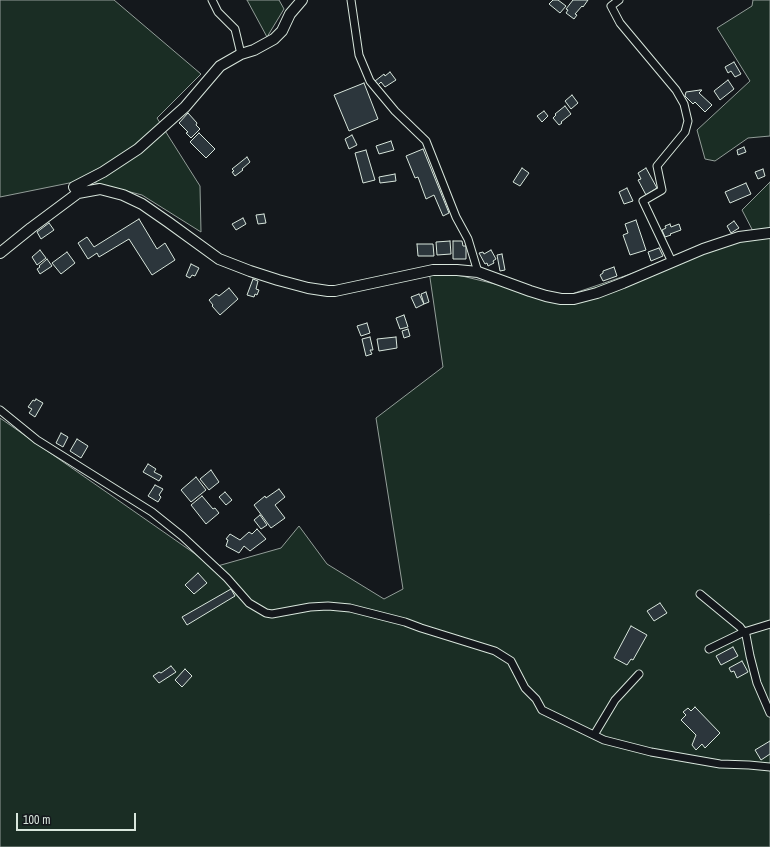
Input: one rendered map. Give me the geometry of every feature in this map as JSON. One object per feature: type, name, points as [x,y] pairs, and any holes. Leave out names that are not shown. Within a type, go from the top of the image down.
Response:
[{"type":"street","points":[[212,0],[218,12],[235,29],[241,54]]},
{"type":"street","points":[[78,193],[74,187],[103,172],[138,149],[185,107],[220,66],[241,54],[254,50],[274,39],[282,31],[290,14],[302,0]]},
{"type":"street","points":[[351,0],[360,55],[370,81],[396,111],[426,141],[456,217],[468,239],[478,272]]},
{"type":"street","points":[[620,0],[612,6],[620,23],[676,90],[684,104],[688,121],[685,132],[657,166],[662,190],[643,201],[672,262]]},
{"type":"street","points":[[0,253],[78,193],[100,189],[123,195],[142,204],[219,258],[250,272],[308,288],[328,291],[335,291],[433,270],[457,270],[478,272],[546,296],[561,299],[574,299],[597,293],[672,262],[739,237],[770,233]]},
{"type":"street","points":[[0,410],[37,440],[152,512],[187,541],[227,578],[249,603],[266,613],[272,614],[328,606],[350,608],[405,622],[494,651],[511,661],[524,688],[536,699],[542,710],[604,740],[720,764],[770,767]]},
{"type":"street","points":[[700,594],[740,627],[746,635],[757,683],[770,712]]},
{"type":"street","points":[[709,649],[744,632],[770,624]]},
{"type":"street","points":[[594,735],[615,700],[639,674]]},
{"type":"green space","points":[[0,0],[114,0],[201,74],[157,118],[200,186],[201,232],[142,195],[84,180],[0,197]]},
{"type":"green space","points":[[247,0],[279,0],[284,9],[267,37]]},
{"type":"green space","points":[[753,0],[770,0],[770,136],[748,138],[715,161],[705,159],[697,130],[750,81],[717,28],[752,6]]},
{"type":"green space","points":[[770,182],[770,847],[0,847],[0,418],[214,567],[281,548],[299,526],[327,564],[384,599],[403,589],[376,418],[443,367],[429,271],[462,276],[557,299],[707,248],[755,235],[742,210]]},
{"type":"building","points":[[553,0],[558,0],[566,6],[560,13],[549,4]]},
{"type":"building","points":[[573,0],[588,0],[575,14],[577,15],[574,19],[566,13],[568,10],[566,9]]},
{"type":"building","points":[[734,62],[741,74],[735,77],[731,71],[728,73],[725,67]]},
{"type":"building","points":[[390,72],[396,80],[385,87],[381,82],[378,85],[375,81],[384,74],[385,76]]},
{"type":"building","points":[[728,80],[734,89],[720,100],[714,91]]},
{"type":"building","points":[[364,83],[378,119],[349,131],[334,95]]},
{"type":"building","points":[[702,90],[699,93],[712,105],[705,112],[695,102],[693,104],[685,96],[686,92]]},
{"type":"building","points":[[572,95],[578,103],[571,109],[565,101]]},
{"type":"building","points":[[565,106],[571,114],[559,125],[553,118],[556,115],[555,114]]},
{"type":"building","points":[[544,111],[548,116],[542,122],[537,116]]},
{"type":"building","points":[[188,113],[200,129],[191,138],[186,133],[188,132],[179,123]]},
{"type":"building","points":[[199,133],[215,149],[206,158],[190,142]]},
{"type":"building","points":[[352,135],[357,145],[349,149],[345,139]]},
{"type":"building","points":[[391,141],[394,150],[379,154],[376,146]]},
{"type":"building","points":[[744,147],[746,152],[738,155],[737,150]]},
{"type":"building","points":[[423,149],[449,213],[443,216],[434,195],[426,199],[418,177],[415,178],[406,156]]},
{"type":"building","points":[[366,150],[375,180],[363,183],[355,153]]},
{"type":"building","points":[[247,157],[250,162],[235,176],[232,169]]},
{"type":"building","points":[[522,168],[529,173],[520,186],[513,182]]},
{"type":"building","points":[[646,168],[657,188],[646,195],[638,180],[641,179],[638,173]]},
{"type":"building","points":[[763,169],[765,176],[758,179],[755,172]]},
{"type":"building","points":[[395,174],[396,181],[380,183],[379,177]]},
{"type":"building","points":[[746,183],[751,194],[730,203],[725,192]]},
{"type":"building","points":[[627,188],[633,201],[624,204],[619,192]]},
{"type":"building","points":[[264,214],[266,223],[258,224],[256,215]]},
{"type":"building","points":[[243,218],[246,224],[236,230],[232,224]]},
{"type":"building","points":[[139,219],[157,249],[165,243],[175,260],[152,275],[129,239],[99,257],[97,253],[88,259],[78,243],[87,237],[94,247]]},
{"type":"building","points":[[636,220],[646,250],[630,255],[623,235],[628,233],[625,224]]},
{"type":"building","points":[[734,221],[739,228],[731,233],[727,226]]},
{"type":"building","points":[[49,223],[54,230],[41,239],[37,232]]},
{"type":"building","points":[[670,224],[671,227],[679,224],[681,230],[665,237],[662,230],[666,228],[665,226]]},
{"type":"building","points":[[450,241],[451,254],[437,255],[436,242]]},
{"type":"building","points":[[453,241],[462,241],[463,246],[466,246],[466,259],[453,259]]},
{"type":"building","points":[[417,244],[433,244],[434,256],[418,256]]},
{"type":"building","points":[[659,248],[663,256],[651,261],[648,252]]},
{"type":"building","points":[[40,250],[46,258],[37,265],[32,257]]},
{"type":"building","points":[[491,250],[496,259],[493,261],[494,263],[488,266],[487,263],[485,264],[479,253],[483,252],[484,254]]},
{"type":"building","points":[[67,252],[75,263],[61,274],[52,263]]},
{"type":"building","points":[[502,254],[505,270],[500,271],[497,255]]},
{"type":"building","points":[[47,259],[52,266],[40,274],[37,269]]},
{"type":"building","points":[[191,264],[199,268],[195,276],[192,275],[190,278],[186,276]]},
{"type":"building","points":[[614,267],[617,276],[603,281],[600,275],[603,271]]},
{"type":"building","points":[[253,279],[258,281],[256,289],[259,290],[257,295],[255,294],[254,297],[247,295]]},
{"type":"building","points":[[229,288],[238,299],[220,315],[209,300],[216,294],[219,296]]},
{"type":"building","points":[[426,292],[429,302],[424,304],[421,294]]},
{"type":"building","points":[[419,294],[424,304],[416,308],[411,297]]},
{"type":"building","points":[[404,315],[408,327],[400,329],[396,318]]},
{"type":"building","points":[[367,323],[370,333],[361,336],[357,326]]},
{"type":"building","points":[[408,329],[410,336],[404,338],[402,331]]},
{"type":"building","points":[[370,337],[373,350],[370,350],[372,354],[366,356],[362,339]]},
{"type":"building","points":[[396,337],[397,348],[379,351],[377,339]]},
{"type":"building","points":[[36,399],[43,403],[35,417],[29,413],[32,409],[28,407],[33,400],[35,401]]},
{"type":"building","points":[[61,433],[68,437],[63,447],[56,443]]},
{"type":"building","points":[[77,439],[88,446],[81,458],[70,451]]},
{"type":"building","points":[[148,464],[156,469],[154,472],[162,476],[159,481],[143,472]]},
{"type":"building","points":[[211,470],[219,482],[209,490],[200,479]]},
{"type":"building","points":[[196,477],[206,490],[191,502],[181,490]]},
{"type":"building","points":[[155,485],[163,489],[159,495],[161,497],[158,502],[148,496]]},
{"type":"building","points":[[279,489],[285,497],[275,505],[285,518],[271,528],[254,505],[265,496],[266,498]]},
{"type":"building","points":[[225,492],[232,500],[226,505],[219,497]]},
{"type":"building","points":[[202,496],[213,509],[215,508],[219,513],[206,524],[191,505]]},
{"type":"building","points":[[260,515],[267,525],[261,529],[254,520]]},
{"type":"building","points":[[257,529],[266,539],[250,551],[244,546],[239,553],[226,546],[228,540],[226,539],[230,534],[240,540],[249,532],[252,534]]},
{"type":"building","points":[[198,573],[207,583],[194,594],[185,585]]},
{"type":"building","points":[[231,589],[235,596],[187,625],[182,617]]},
{"type":"building","points":[[660,603],[667,613],[654,621],[647,611]]},
{"type":"building","points":[[631,626],[647,635],[633,660],[631,659],[627,665],[614,658]]},
{"type":"building","points":[[733,647],[738,656],[721,665],[716,656]]},
{"type":"building","points":[[742,661],[748,672],[737,678],[734,671],[731,672],[729,668]]},
{"type":"building","points":[[171,666],[176,672],[159,683],[153,676],[159,672],[161,673]]},
{"type":"building","points":[[185,669],[192,676],[182,687],[175,680]]},
{"type":"building","points":[[695,707],[720,733],[705,748],[702,744],[696,750],[692,745],[696,735],[681,720],[686,715],[683,712],[688,708],[691,711]]},
{"type":"building","points":[[770,741],[770,754],[761,760],[755,750]]}]
